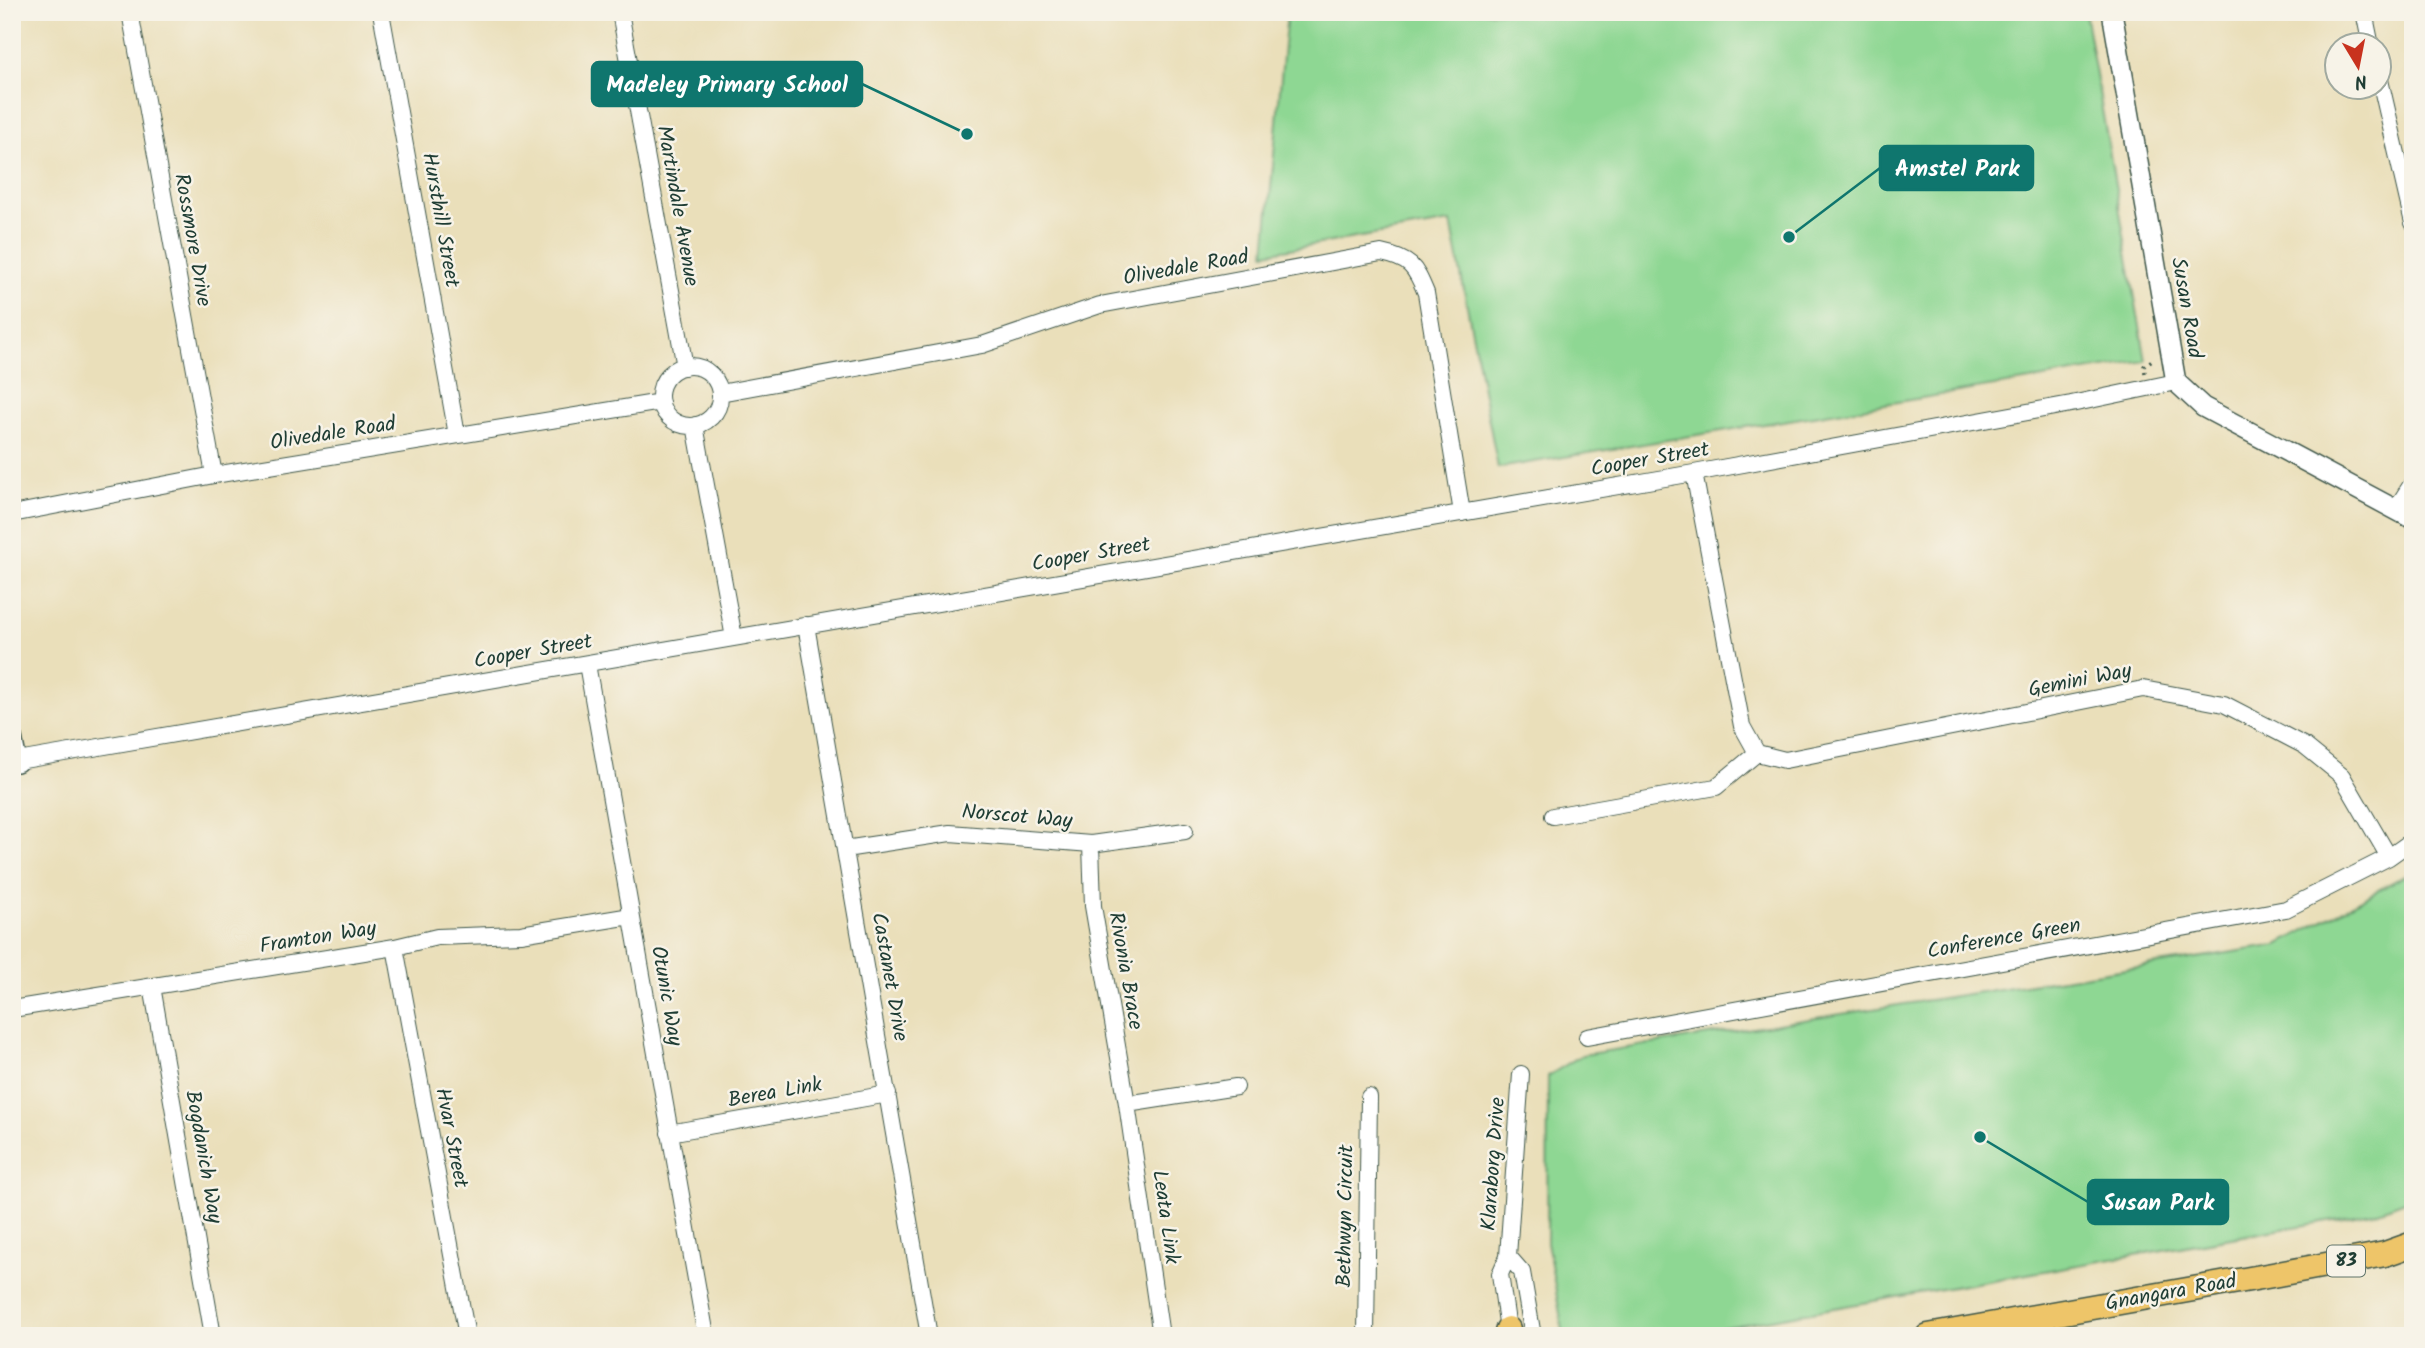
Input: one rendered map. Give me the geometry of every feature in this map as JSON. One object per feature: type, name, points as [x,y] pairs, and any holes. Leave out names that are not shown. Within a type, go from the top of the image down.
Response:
[{"type":"main road","name":"Gnangara Road","points":[[1928,1336],[2291,1272],[2385,1254],[2413,1244]]},
{"type":"street","name":"Rossmore Drive","points":[[130,12],[214,475]]},
{"type":"street","name":"Hursthill Street","points":[[381,12],[457,435]]},
{"type":"street","name":"Martindale Avenue","points":[[620,12],[685,367]]},
{"type":"street","name":"Susan Road","points":[[2112,12],[2176,382],[2203,407],[2404,514]]},
{"type":"street","points":[[2364,12],[2368,32]]},
{"type":"street","points":[[2384,102],[2413,223]]},
{"type":"street","name":"Olivedale Road","points":[[720,393],[982,345],[1100,305],[1381,253],[1404,258],[1418,274],[1426,293],[1462,513]]},
{"type":"street","points":[[685,367],[705,370],[713,377],[720,393],[715,413],[695,425],[675,422],[667,415],[661,402],[664,382],[670,374],[685,367]]},
{"type":"street","name":"Cooper Street","points":[[15,762],[1694,473],[2071,404],[2176,382]]},
{"type":"street","name":"Olivedale Road","points":[[12,514],[214,475],[661,402]]},
{"type":"street","points":[[695,425],[734,638]]},
{"type":"street","points":[[1553,816],[1716,787],[1757,753],[1742,726],[1694,473]]},
{"type":"street","points":[[2404,514],[2413,482]]},
{"type":"street","name":"Castanet Drive","points":[[806,625],[929,1336]]},
{"type":"street","name":"Otunic Way","points":[[587,664],[706,1336]]},
{"type":"street","name":"Gemini Way","points":[[1757,753],[1785,760],[2143,689],[2224,704],[2305,746],[2342,776],[2389,857]]},
{"type":"street","points":[[12,737],[15,762]]},
{"type":"street","name":"Norscot Way","points":[[845,849],[950,833],[1091,844],[1185,831]]},
{"type":"street","name":"Conference Green","points":[[1587,1037],[2286,909],[2389,857],[2413,840]]},
{"type":"street","name":"Rivonia Brace","points":[[1091,844],[1093,906],[1127,1104]]},
{"type":"street","name":"Framton Way","points":[[12,1009],[394,947],[437,937],[521,934],[631,916]]},
{"type":"street","name":"Hvar Street","points":[[394,947],[467,1336]]},
{"type":"street","name":"Bogdanich Way","points":[[152,986],[213,1336]]},
{"type":"street","name":"Klaraborg Drive","points":[[1507,1334],[1500,1274],[1508,1256],[1521,1074]]},
{"type":"street","points":[[1127,1104],[1236,1087]]},
{"type":"street","name":"Berea Link","points":[[669,1133],[888,1094]]},
{"type":"street","name":"Bethwyn Circuit","points":[[1366,1336],[1369,1097]]},
{"type":"street","name":"Leata Link","points":[[1127,1104],[1161,1336]]},
{"type":"street","name":"Klaraborg Drive","points":[[1508,1256],[1522,1272],[1533,1336]]},
{"type":"green space","points":[[1287,12],[2085,12],[2146,361],[1498,468],[1451,222],[1265,253]]},
{"type":"green space","points":[[2413,871],[2413,1198],[2373,1213],[1675,1336],[1564,1336],[1547,1242],[1548,1076],[1582,1055],[2278,945]]},
{"type":"place","name":"Madeley Primary School","points":[[967,134]]},
{"type":"place","name":"Amstel Park","points":[[1789,237]]},
{"type":"place","name":"Susan Park","points":[[1980,1137]]}]
